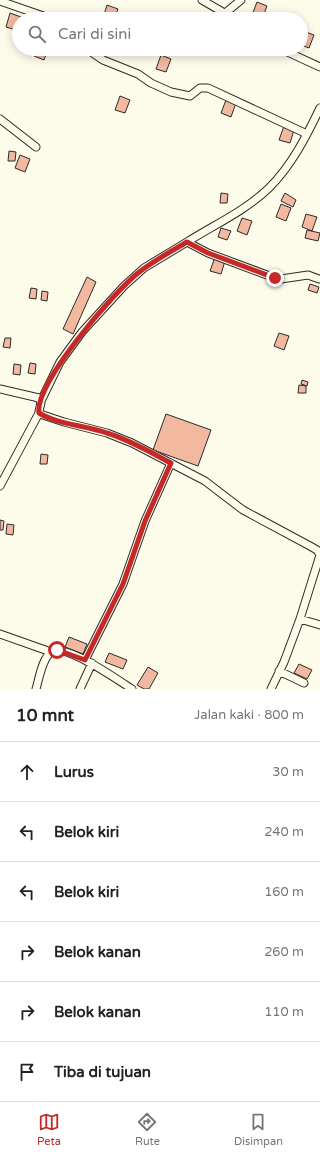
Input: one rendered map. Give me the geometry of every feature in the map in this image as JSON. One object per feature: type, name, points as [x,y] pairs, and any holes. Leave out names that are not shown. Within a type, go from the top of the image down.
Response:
[{"type":"street","points":[[202,0],[219,12]]},
{"type":"street","points":[[230,12],[241,0]]},
{"type":"street","points":[[0,2],[31,12]]},
{"type":"street","points":[[97,56],[138,74],[171,92],[190,96],[200,88],[208,88],[307,134]]},
{"type":"street","points":[[296,56],[320,67]]},
{"type":"street","points":[[0,486],[39,413],[41,401],[60,362],[82,332],[119,291],[144,268],[229,217],[269,188],[298,152],[320,108]]},
{"type":"street","points":[[0,119],[36,147]]},
{"type":"street","points":[[187,242],[208,253],[275,278],[288,279],[302,275],[319,279]]},
{"type":"street","points":[[0,389],[36,397],[41,401]]},
{"type":"street","points":[[39,413],[132,442],[205,481],[243,510],[317,550],[320,555],[300,619],[271,689]]},
{"type":"street","points":[[80,689],[89,662],[123,584],[145,521],[171,463]]},
{"type":"street","points":[[300,619],[320,625]]},
{"type":"street","points":[[0,634],[51,652]]},
{"type":"street","points":[[36,689],[46,659],[51,652],[57,650],[89,662],[132,689]]},
{"type":"street","points":[[279,671],[304,683]]},
{"type":"building","points":[[257,2],[267,6],[265,12],[253,12]]},
{"type":"building","points":[[107,5],[118,9],[117,12],[105,12]]},
{"type":"building","points":[[10,13],[12,14],[12,29],[6,27]]},
{"type":"building","points":[[308,33],[314,35],[308,48]]},
{"type":"building","points":[[34,56],[45,56],[44,60]]},
{"type":"building","points":[[161,56],[171,59],[166,72],[156,69]]},
{"type":"building","points":[[120,96],[130,100],[125,113],[115,110]]},
{"type":"building","points":[[226,100],[236,103],[231,117],[221,113]]},
{"type":"building","points":[[284,126],[294,130],[290,143],[279,140]]},
{"type":"building","points":[[9,151],[16,152],[15,161],[8,161]]},
{"type":"building","points":[[20,155],[30,159],[25,172],[15,168]]},
{"type":"building","points":[[221,193],[228,194],[227,203],[220,203]]},
{"type":"building","points":[[285,193],[296,200],[293,207],[281,201]]},
{"type":"building","points":[[281,204],[291,208],[286,221],[276,217]]},
{"type":"building","points":[[306,214],[317,217],[312,231],[302,227]]},
{"type":"building","points":[[242,218],[252,221],[247,235],[237,231]]},
{"type":"building","points":[[221,228],[231,231],[227,240],[218,237]]},
{"type":"building","points":[[307,230],[320,233],[318,241],[305,238]]},
{"type":"building","points":[[215,257],[225,261],[221,274],[210,271]]},
{"type":"building","points":[[87,277],[96,282],[73,334],[63,329]]},
{"type":"building","points":[[310,284],[319,287],[317,293],[308,290]]},
{"type":"building","points":[[31,288],[37,289],[36,299],[29,298]]},
{"type":"building","points":[[42,291],[48,292],[47,301],[41,300]]},
{"type":"building","points":[[279,333],[289,336],[284,350],[274,346]]},
{"type":"building","points":[[5,338],[11,338],[10,348],[3,347]]},
{"type":"building","points":[[30,363],[36,364],[35,374],[28,373]]},
{"type":"building","points":[[14,364],[21,365],[20,375],[13,374]]},
{"type":"building","points":[[302,380],[308,382],[307,386],[301,384]]},
{"type":"building","points":[[299,385],[306,386],[306,393],[298,393]]},
{"type":"building","points":[[166,414],[211,430],[198,466],[153,450]]},
{"type":"building","points":[[41,454],[48,455],[47,464],[40,464]]},
{"type":"building","points":[[0,520],[4,521],[3,530],[0,530]]},
{"type":"building","points":[[7,524],[14,525],[13,535],[6,534]]},
{"type":"building","points":[[69,637],[87,644],[83,654],[65,647]]},
{"type":"building","points":[[109,653],[127,660],[123,669],[105,662]]},
{"type":"building","points":[[299,664],[312,670],[307,679],[294,673]]},
{"type":"building","points":[[148,667],[158,673],[149,689],[144,689],[137,685]]},
{"type":"route","points":[[57,650],[85,660],[123,584],[145,521],[171,463],[132,442],[39,413],[41,401],[60,362],[82,332],[136,274],[187,242],[208,253],[275,278]]}]
